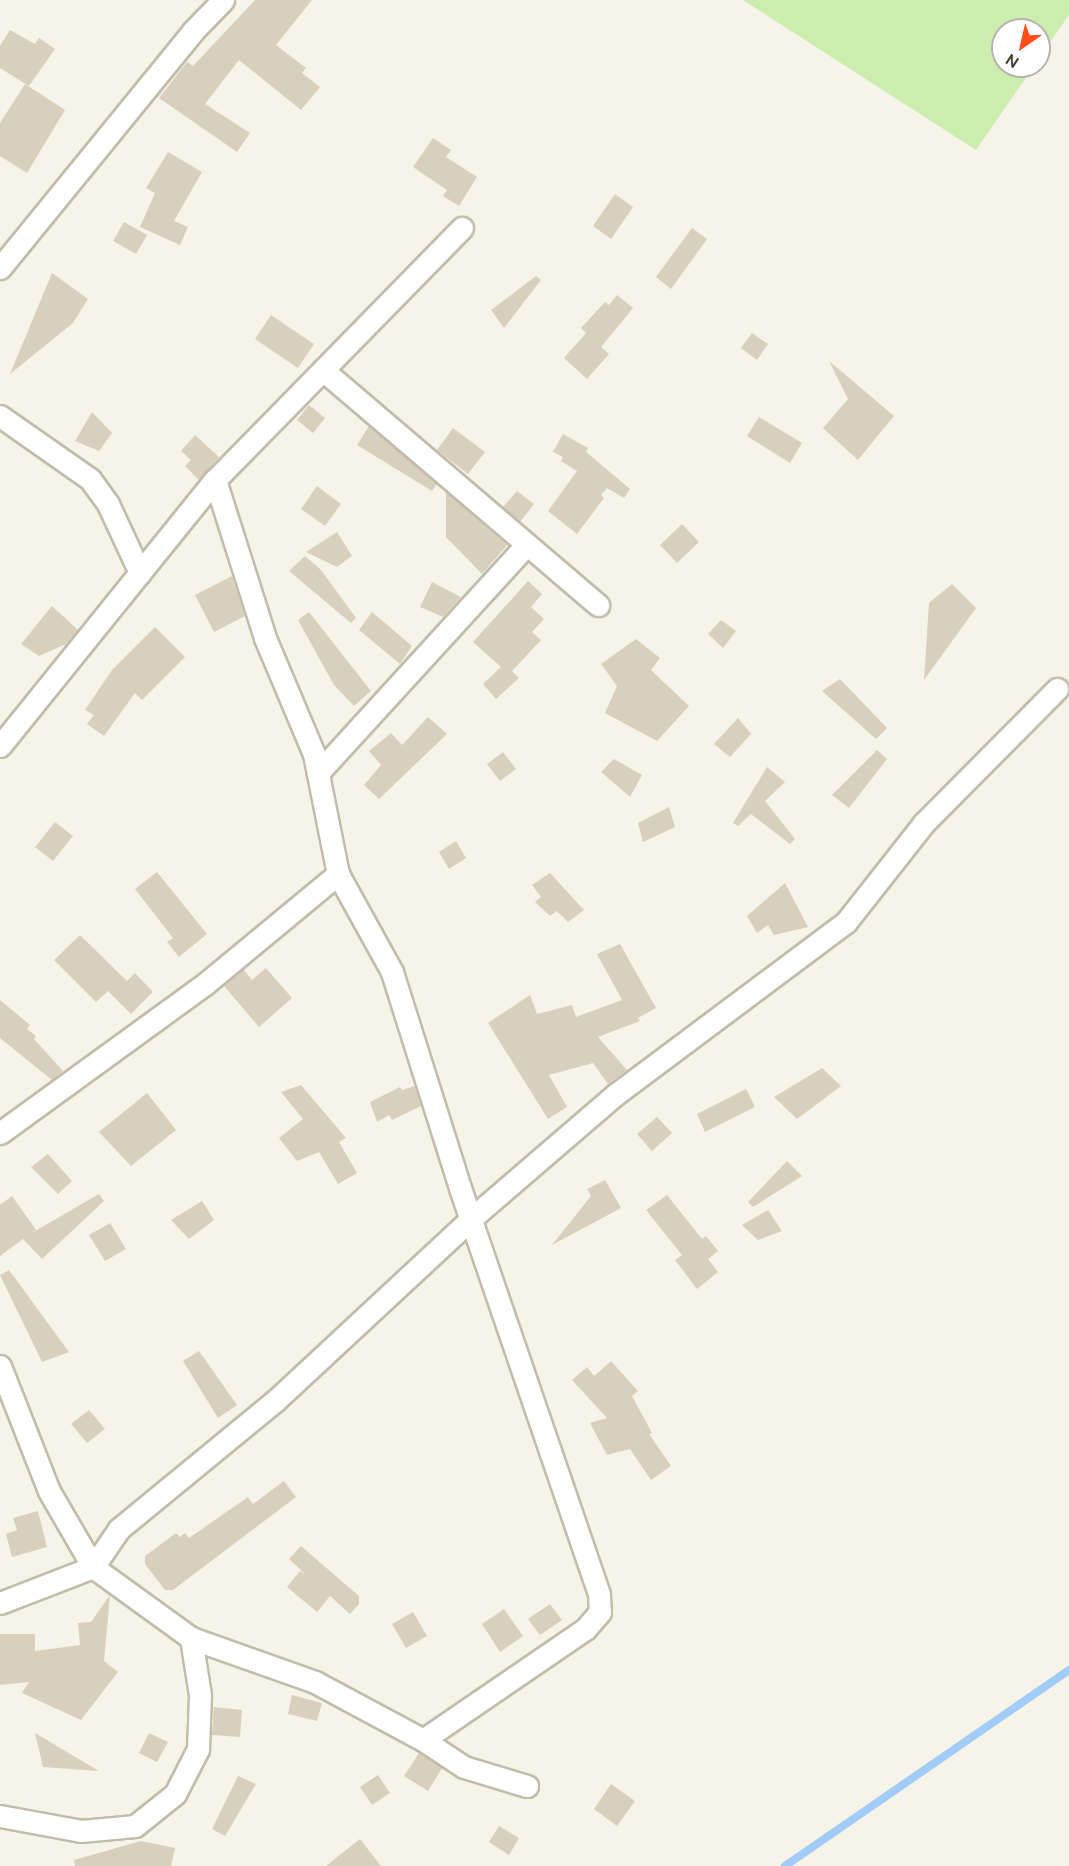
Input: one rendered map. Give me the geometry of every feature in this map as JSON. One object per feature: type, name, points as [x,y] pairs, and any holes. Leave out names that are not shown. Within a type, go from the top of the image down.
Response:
[{"type":"street","points":[[0,268],[193,31],[223,0]]},
{"type":"street","points":[[0,746],[215,480],[462,228]]},
{"type":"street","points":[[323,369],[598,605]]},
{"type":"street","points":[[0,416],[90,479],[108,504],[140,573]]},
{"type":"street","points":[[215,480],[265,638],[308,735],[338,874],[392,972],[599,1594],[600,1612],[585,1629],[423,1740]]},
{"type":"street","points":[[318,773],[526,545]]},
{"type":"street","points":[[0,1603],[93,1567],[119,1529],[275,1401],[473,1217],[616,1094],[846,922],[924,823],[1057,689]]},
{"type":"street","points":[[0,1133],[206,984],[338,874]]},
{"type":"street","points":[[0,1366],[49,1491],[93,1567],[191,1638],[315,1682],[423,1740],[464,1767],[527,1786]]},
{"type":"street","points":[[0,1816],[81,1831],[135,1826],[175,1794],[198,1749],[200,1695],[191,1638]]},
{"type":"green space","points":[[743,0],[1069,0],[1069,15],[1051,41],[1051,18],[991,18],[991,78],[1026,78],[976,150]]},
{"type":"building","points":[[255,0],[312,0],[276,45],[306,68],[302,73],[320,87],[301,110],[239,60],[205,104],[250,133],[237,152],[159,98],[187,62],[193,66]]},
{"type":"building","points":[[10,30],[35,44],[39,38],[55,49],[29,86],[0,68],[0,46]]},
{"type":"building","points":[[25,84],[65,110],[27,173],[0,156],[0,123]]},
{"type":"building","points":[[433,138],[451,150],[446,157],[477,177],[459,206],[443,196],[447,190],[413,167]]},
{"type":"building","points":[[168,152],[202,172],[174,221],[188,227],[180,245],[140,227],[155,193],[146,188]]},
{"type":"building","points":[[615,194],[633,207],[611,239],[593,226]]},
{"type":"building","points":[[124,222],[147,235],[136,254],[113,241]]},
{"type":"building","points":[[692,228],[707,239],[671,289],[656,277]]},
{"type":"building","points":[[52,273],[88,299],[73,323],[10,374]]},
{"type":"building","points":[[536,276],[541,280],[504,328],[491,310]]},
{"type":"building","points":[[617,295],[633,308],[601,347],[609,354],[587,379],[564,358],[586,333],[581,328],[605,302],[609,305]]},
{"type":"building","points":[[271,315],[314,344],[298,368],[255,339]]},
{"type":"building","points":[[752,333],[768,344],[757,360],[741,348]]},
{"type":"building","points":[[829,361],[894,416],[858,460],[823,428],[848,399]]},
{"type":"building","points":[[309,405],[325,418],[313,433],[297,420]]},
{"type":"building","points":[[92,412],[112,433],[99,451],[75,441]]},
{"type":"building","points":[[759,417],[802,443],[790,463],[747,436]]},
{"type":"building","points":[[369,426],[437,484],[432,491],[357,445]]},
{"type":"building","points":[[453,428],[485,452],[468,474],[437,450]]},
{"type":"building","points":[[563,434],[588,448],[586,452],[630,489],[624,498],[607,488],[601,495],[604,498],[577,534],[548,511],[577,471],[561,461],[563,457],[553,452]]},
{"type":"building","points":[[195,435],[219,457],[199,480],[185,466],[191,460],[181,451]]},
{"type":"building","points":[[317,486],[341,504],[325,526],[301,509]]},
{"type":"building","points":[[517,491],[534,504],[520,522],[503,507]]},
{"type":"building","points":[[446,492],[507,545],[482,574],[446,537]]},
{"type":"building","points":[[682,524],[699,542],[677,563],[660,545]]},
{"type":"building","points":[[337,532],[352,556],[337,567],[306,552]]},
{"type":"building","points":[[305,556],[321,570],[356,618],[351,623],[289,571]]},
{"type":"building","points":[[232,576],[245,616],[214,632],[195,595]]},
{"type":"building","points":[[528,581],[542,594],[531,607],[544,619],[532,632],[541,640],[512,671],[519,678],[496,699],[483,684],[501,667],[473,642]]},
{"type":"building","points":[[432,582],[461,597],[443,617],[420,607]]},
{"type":"building","points":[[952,584],[976,608],[924,680],[929,603]]},
{"type":"building","points":[[52,606],[78,630],[66,644],[39,656],[21,644]]},
{"type":"building","points":[[309,612],[371,691],[354,706],[334,685],[298,620]]},
{"type":"building","points":[[372,612],[412,646],[400,664],[359,630]]},
{"type":"building","points":[[721,620],[736,631],[723,648],[708,634]]},
{"type":"building","points":[[155,627],[185,657],[142,700],[135,693],[104,736],[87,724],[94,715],[85,710],[112,670]]},
{"type":"building","points":[[636,639],[660,658],[651,670],[689,706],[657,741],[605,713],[617,686],[601,664]]},
{"type":"building","points":[[840,679],[887,728],[876,739],[822,691]]},
{"type":"building","points":[[428,717],[447,734],[379,799],[364,785],[381,765],[369,751],[391,733],[402,745]]},
{"type":"building","points":[[738,718],[751,734],[730,757],[714,744]]},
{"type":"building","points":[[877,750],[887,759],[849,808],[832,795]]},
{"type":"building","points":[[503,752],[516,769],[500,781],[487,764]]},
{"type":"building","points":[[614,759],[642,775],[630,797],[601,772]]},
{"type":"building","points":[[767,767],[785,782],[765,801],[795,839],[790,844],[751,814],[738,826],[733,823]]},
{"type":"building","points":[[669,807],[675,827],[643,842],[638,823]]},
{"type":"building","points":[[55,822],[73,836],[53,861],[35,847]]},
{"type":"building","points":[[456,841],[466,858],[449,869],[439,852]]},
{"type":"building","points":[[157,872],[207,934],[179,957],[167,942],[173,938],[135,889]]},
{"type":"building","points":[[550,873],[584,910],[568,922],[557,911],[550,916],[535,902],[541,897],[532,885]]},
{"type":"building","points":[[785,883],[808,927],[774,935],[768,925],[757,933],[747,916]]},
{"type":"building","points":[[80,935],[127,981],[135,973],[153,992],[131,1014],[108,991],[96,1002],[54,960]]},
{"type":"building","points":[[620,944],[656,1008],[638,1018],[640,1021],[598,1037],[627,1070],[608,1084],[593,1063],[549,1075],[567,1107],[548,1119],[488,1023],[530,995],[537,1014],[572,1005],[576,1017],[622,1000],[597,954]]},
{"type":"building","points":[[266,968],[292,998],[259,1027],[224,986],[243,969],[252,980]]},
{"type":"building","points":[[0,1000],[30,1025],[27,1029],[36,1036],[34,1039],[63,1071],[52,1080],[0,1038]]},
{"type":"building","points":[[822,1068],[841,1086],[797,1119],[774,1097]]},
{"type":"building","points":[[301,1085],[346,1138],[339,1142],[357,1173],[338,1184],[319,1152],[297,1161],[279,1138],[303,1119],[281,1092]]},
{"type":"building","points":[[415,1086],[421,1106],[392,1120],[389,1115],[377,1122],[370,1102],[400,1087],[402,1090]]},
{"type":"building","points":[[746,1089],[755,1107],[705,1132],[697,1114]]},
{"type":"building","points":[[147,1093],[176,1130],[131,1166],[99,1132]]},
{"type":"building","points":[[657,1117],[672,1133],[652,1151],[637,1134]]},
{"type":"building","points":[[48,1154],[72,1181],[58,1194],[31,1167]]},
{"type":"building","points":[[787,1161],[802,1176],[753,1207],[748,1202]]},
{"type":"building","points":[[605,1180],[621,1208],[552,1245],[591,1196],[587,1189]]},
{"type":"building","points":[[99,1194],[104,1201],[42,1259],[23,1239],[0,1256],[0,1205],[12,1196],[36,1230],[30,1234]]},
{"type":"building","points":[[667,1195],[702,1239],[706,1236],[718,1251],[708,1259],[718,1272],[697,1289],[675,1260],[682,1255],[646,1210]]},
{"type":"building","points":[[202,1201],[214,1220],[189,1239],[171,1220]]},
{"type":"building","points":[[768,1210],[782,1231],[758,1240],[742,1225]]},
{"type":"building","points":[[110,1223],[126,1249],[105,1261],[89,1235]]},
{"type":"building","points":[[9,1270],[69,1352],[42,1362],[0,1275]]},
{"type":"building","points":[[199,1351],[237,1405],[218,1418],[183,1361]]},
{"type":"building","points":[[611,1361],[638,1391],[632,1396],[652,1433],[649,1434],[671,1466],[651,1480],[630,1449],[607,1455],[590,1423],[607,1418],[572,1380],[587,1367],[594,1376]]},
{"type":"building","points":[[89,1410],[105,1429],[87,1443],[71,1424]]},
{"type":"building","points":[[284,1481],[296,1497],[173,1590],[165,1590],[145,1564],[145,1556],[176,1533],[180,1537],[185,1533],[189,1538],[248,1497],[253,1504]]},
{"type":"building","points":[[38,1511],[47,1547],[12,1557],[6,1534],[17,1530],[13,1518]]},
{"type":"building","points":[[301,1546],[359,1596],[359,1604],[350,1614],[330,1596],[317,1612],[287,1587],[300,1571],[305,1574],[289,1559]]},
{"type":"building","points":[[110,1595],[104,1661],[118,1672],[81,1720],[22,1693],[29,1682],[0,1685],[0,1634],[35,1634],[35,1651],[80,1645],[78,1623],[91,1622]]},
{"type":"building","points":[[550,1604],[562,1620],[540,1635],[528,1619]]},
{"type":"building","points":[[504,1609],[523,1636],[500,1652],[482,1624]]},
{"type":"building","points":[[413,1612],[427,1636],[406,1648],[392,1624]]},
{"type":"building","points":[[292,1695],[322,1703],[317,1721],[288,1714]]},
{"type":"building","points":[[214,1707],[242,1710],[240,1737],[212,1735]]},
{"type":"building","points":[[35,1733],[99,1771],[43,1767]]},
{"type":"building","points":[[149,1733],[168,1742],[157,1762],[139,1753]]},
{"type":"building","points":[[419,1753],[442,1768],[428,1791],[404,1776]]},
{"type":"building","points":[[378,1775],[390,1793],[372,1805],[360,1787]]},
{"type":"building","points":[[238,1776],[256,1784],[225,1836],[212,1829]]},
{"type":"building","points":[[611,1784],[635,1801],[617,1826],[594,1809]]},
{"type":"building","points":[[499,1826],[519,1838],[509,1855],[489,1842]]},
{"type":"building","points":[[360,1839],[381,1866],[326,1866]]},
{"type":"building","points":[[141,1841],[175,1848],[171,1866],[75,1866],[74,1860]]},
{"type":"waterway","points":[[785,1866],[1069,1670]]}]
